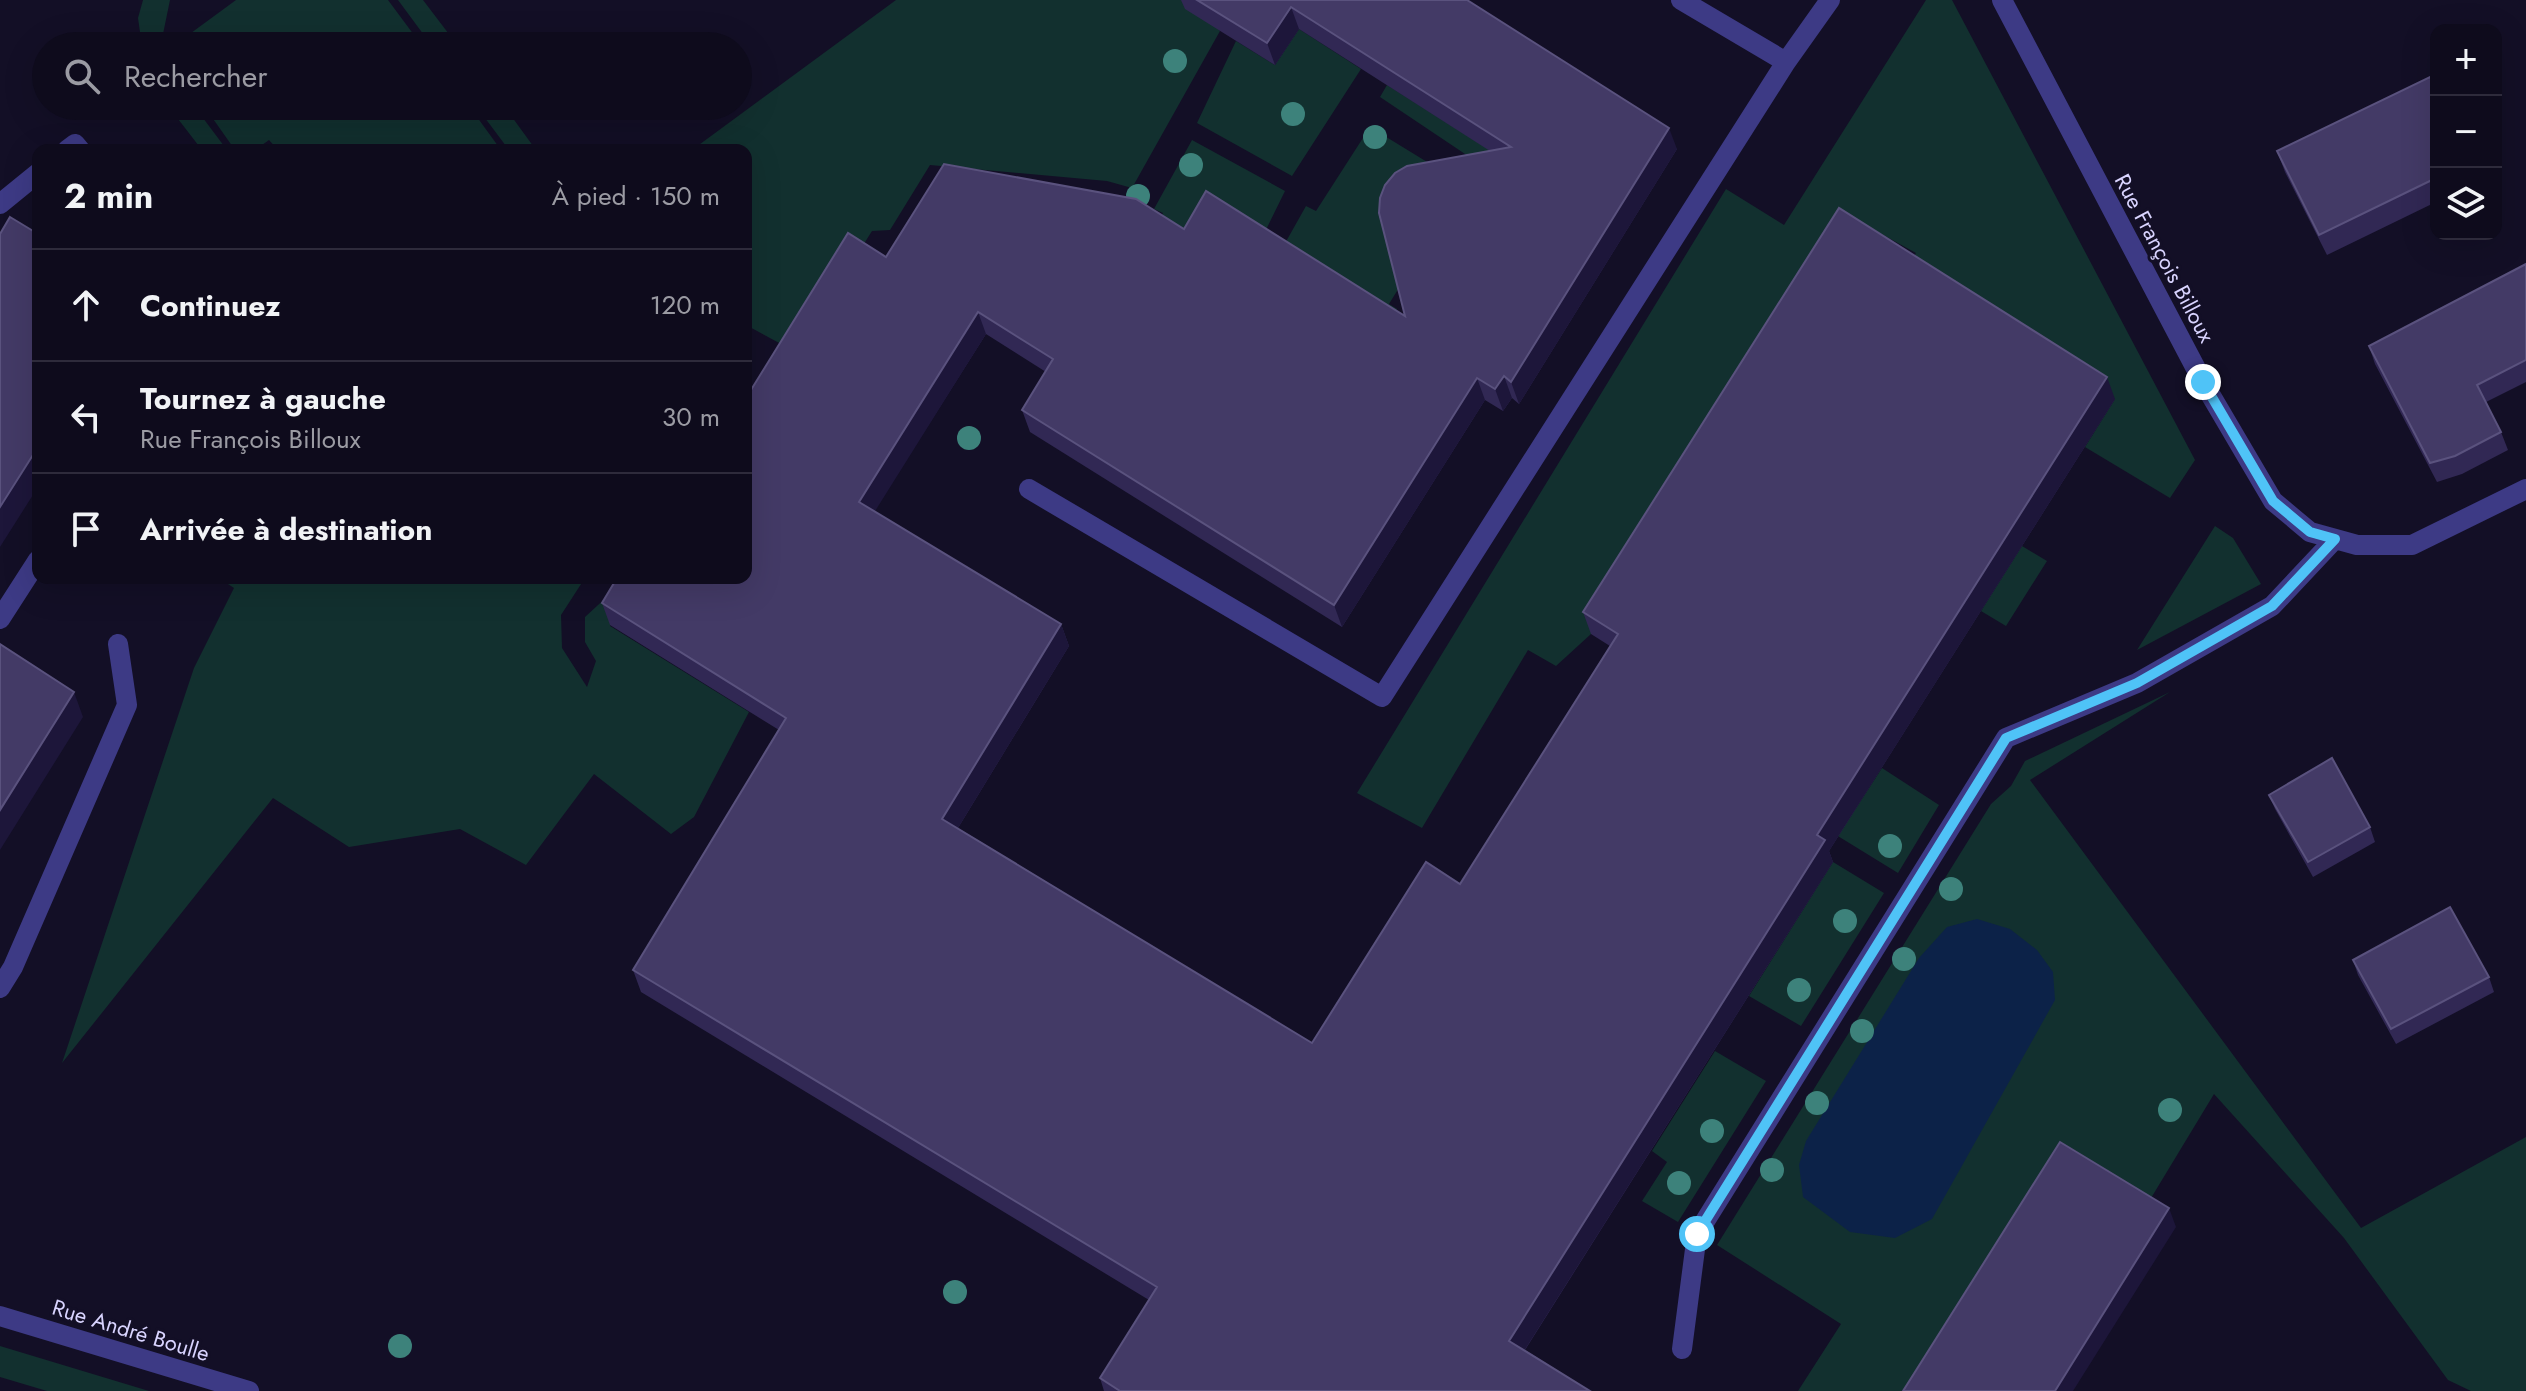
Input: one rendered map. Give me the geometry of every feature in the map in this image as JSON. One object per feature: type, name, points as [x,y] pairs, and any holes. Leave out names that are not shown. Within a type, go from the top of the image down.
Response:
[{"type":"street","points":[[1681,0],[1786,62]]},
{"type":"street","points":[[1029,489],[1382,697],[1786,62],[1830,0]]},
{"type":"street","name":"Rue François Billoux","points":[[2002,0],[2203,382],[2273,501],[2310,532],[2357,545],[2412,545],[2526,489]]},
{"type":"street","points":[[0,204],[32,178]]},
{"type":"street","points":[[1682,1349],[1697,1234],[2006,738],[2137,683],[2272,606],[2335,539]]},
{"type":"street","points":[[0,619],[32,569]]},
{"type":"street","points":[[0,988],[13,967],[127,705],[118,644]]},
{"type":"street","name":"Rue André Boulle","points":[[0,1316],[249,1391]]},
{"type":"green space","points":[[143,0],[170,0],[163,32],[140,32],[138,18]]},
{"type":"green space","points":[[236,0],[388,0],[412,32],[192,32]]},
{"type":"green space","points":[[398,0],[423,0],[447,32],[422,32]]},
{"type":"green space","points":[[896,0],[1191,0],[1220,31],[1132,188],[1107,181],[930,165],[890,230],[872,231],[796,352],[752,328],[752,144],[700,144],[733,120],[752,120],[752,106]]},
{"type":"green space","points":[[1926,0],[1952,0],[2195,460],[2170,498],[2085,447],[2115,399],[1906,268],[1916,253],[1854,219],[1591,634],[1556,666],[1528,650],[1422,828],[1357,793],[1726,189],[1784,225]]},
{"type":"green space","points":[[1299,29],[1361,69],[1292,176],[1197,123],[1236,41],[1275,65]]},
{"type":"green space","points":[[1387,85],[1496,154],[1477,162],[1380,97]]},
{"type":"green space","points":[[179,120],[204,120],[222,144],[197,144]]},
{"type":"green space","points":[[214,120],[479,120],[497,144],[273,144],[269,140],[263,144],[231,144]]},
{"type":"green space","points":[[486,120],[514,120],[532,144],[504,144]]},
{"type":"green space","points":[[1370,127],[1463,184],[1389,304],[1397,309],[1389,323],[1279,254],[1306,206],[1316,211]]},
{"type":"green space","points":[[1192,140],[1285,191],[1260,242],[1192,251],[1156,228],[1163,213],[1154,209]]},
{"type":"green space","points":[[2215,526],[2233,538],[2261,584],[2137,650]]},
{"type":"green space","points":[[2022,546],[2047,561],[2006,626],[1981,611]]},
{"type":"green space","points":[[228,584],[581,584],[561,615],[562,648],[587,687],[596,661],[585,642],[585,617],[622,584],[610,626],[749,712],[694,817],[671,834],[594,774],[526,865],[460,829],[349,847],[273,798],[62,1063],[194,668],[234,588]]},
{"type":"green space","points":[[2170,692],[2030,780],[2361,1228],[2526,1137],[2526,1391],[2471,1391],[2448,1380],[2344,1238],[2214,1094],[2145,1208],[1922,1391],[1798,1391],[1841,1324],[1717,1245],[1991,804],[2011,786],[2025,761]]},
{"type":"green space","points":[[1651,721],[1845,825],[1882,768],[1939,805],[1898,873]]},
{"type":"green space","points":[[1833,862],[1884,893],[1801,1026],[1749,996]]},
{"type":"green space","points":[[1715,1051],[1766,1081],[1678,1222],[1642,1201],[1667,1162],[1652,1151]]},
{"type":"green space","points":[[0,1346],[149,1391],[47,1391],[0,1377]]},
{"type":"water","points":[[1977,919],[2010,929],[2037,950],[2053,972],[2055,1000],[1932,1219],[1895,1238],[1850,1232],[1803,1197],[1799,1165],[1806,1141],[1919,958],[1947,927]]},
{"type":"building","points":[[1197,0],[1467,0],[1669,128],[1511,382],[1504,376],[1495,389],[1477,378],[1334,605],[1022,410],[1053,359],[978,312],[859,502],[1061,624],[942,819],[1312,1043],[1426,862],[1460,884],[1618,634],[1583,612],[1839,208],[2107,377],[1817,835],[1825,840],[1509,1341],[1590,1391],[1120,1391],[1100,1378],[1157,1287],[633,970],[786,718],[602,603],[613,584],[752,584],[752,388],[848,233],[886,257],[944,164],[1136,199],[1184,229],[1206,191],[1405,316],[1379,213],[1385,185],[1395,173],[1407,166],[1511,147],[1291,7],[1267,43]]},
{"type":"building","points":[[2430,77],[2430,181],[2319,235],[2277,151]]},
{"type":"building","points":[[10,217],[32,230],[32,456],[0,507],[0,234]]},
{"type":"building","points":[[2526,264],[2526,360],[2477,385],[2501,432],[2455,456],[2430,463],[2369,346]]},
{"type":"building","points":[[0,644],[74,692],[0,810]]},
{"type":"building","points":[[2332,758],[2370,827],[2308,862],[2269,795]]},
{"type":"building","points":[[2450,907],[2489,977],[2391,1029],[2353,960]]},
{"type":"building","points":[[2060,1142],[2169,1208],[2055,1391],[1903,1391]]},
{"type":"route","points":[[1697,1234],[2006,738],[2137,683],[2272,606],[2335,539],[2310,532],[2273,501],[2203,382]]}]
